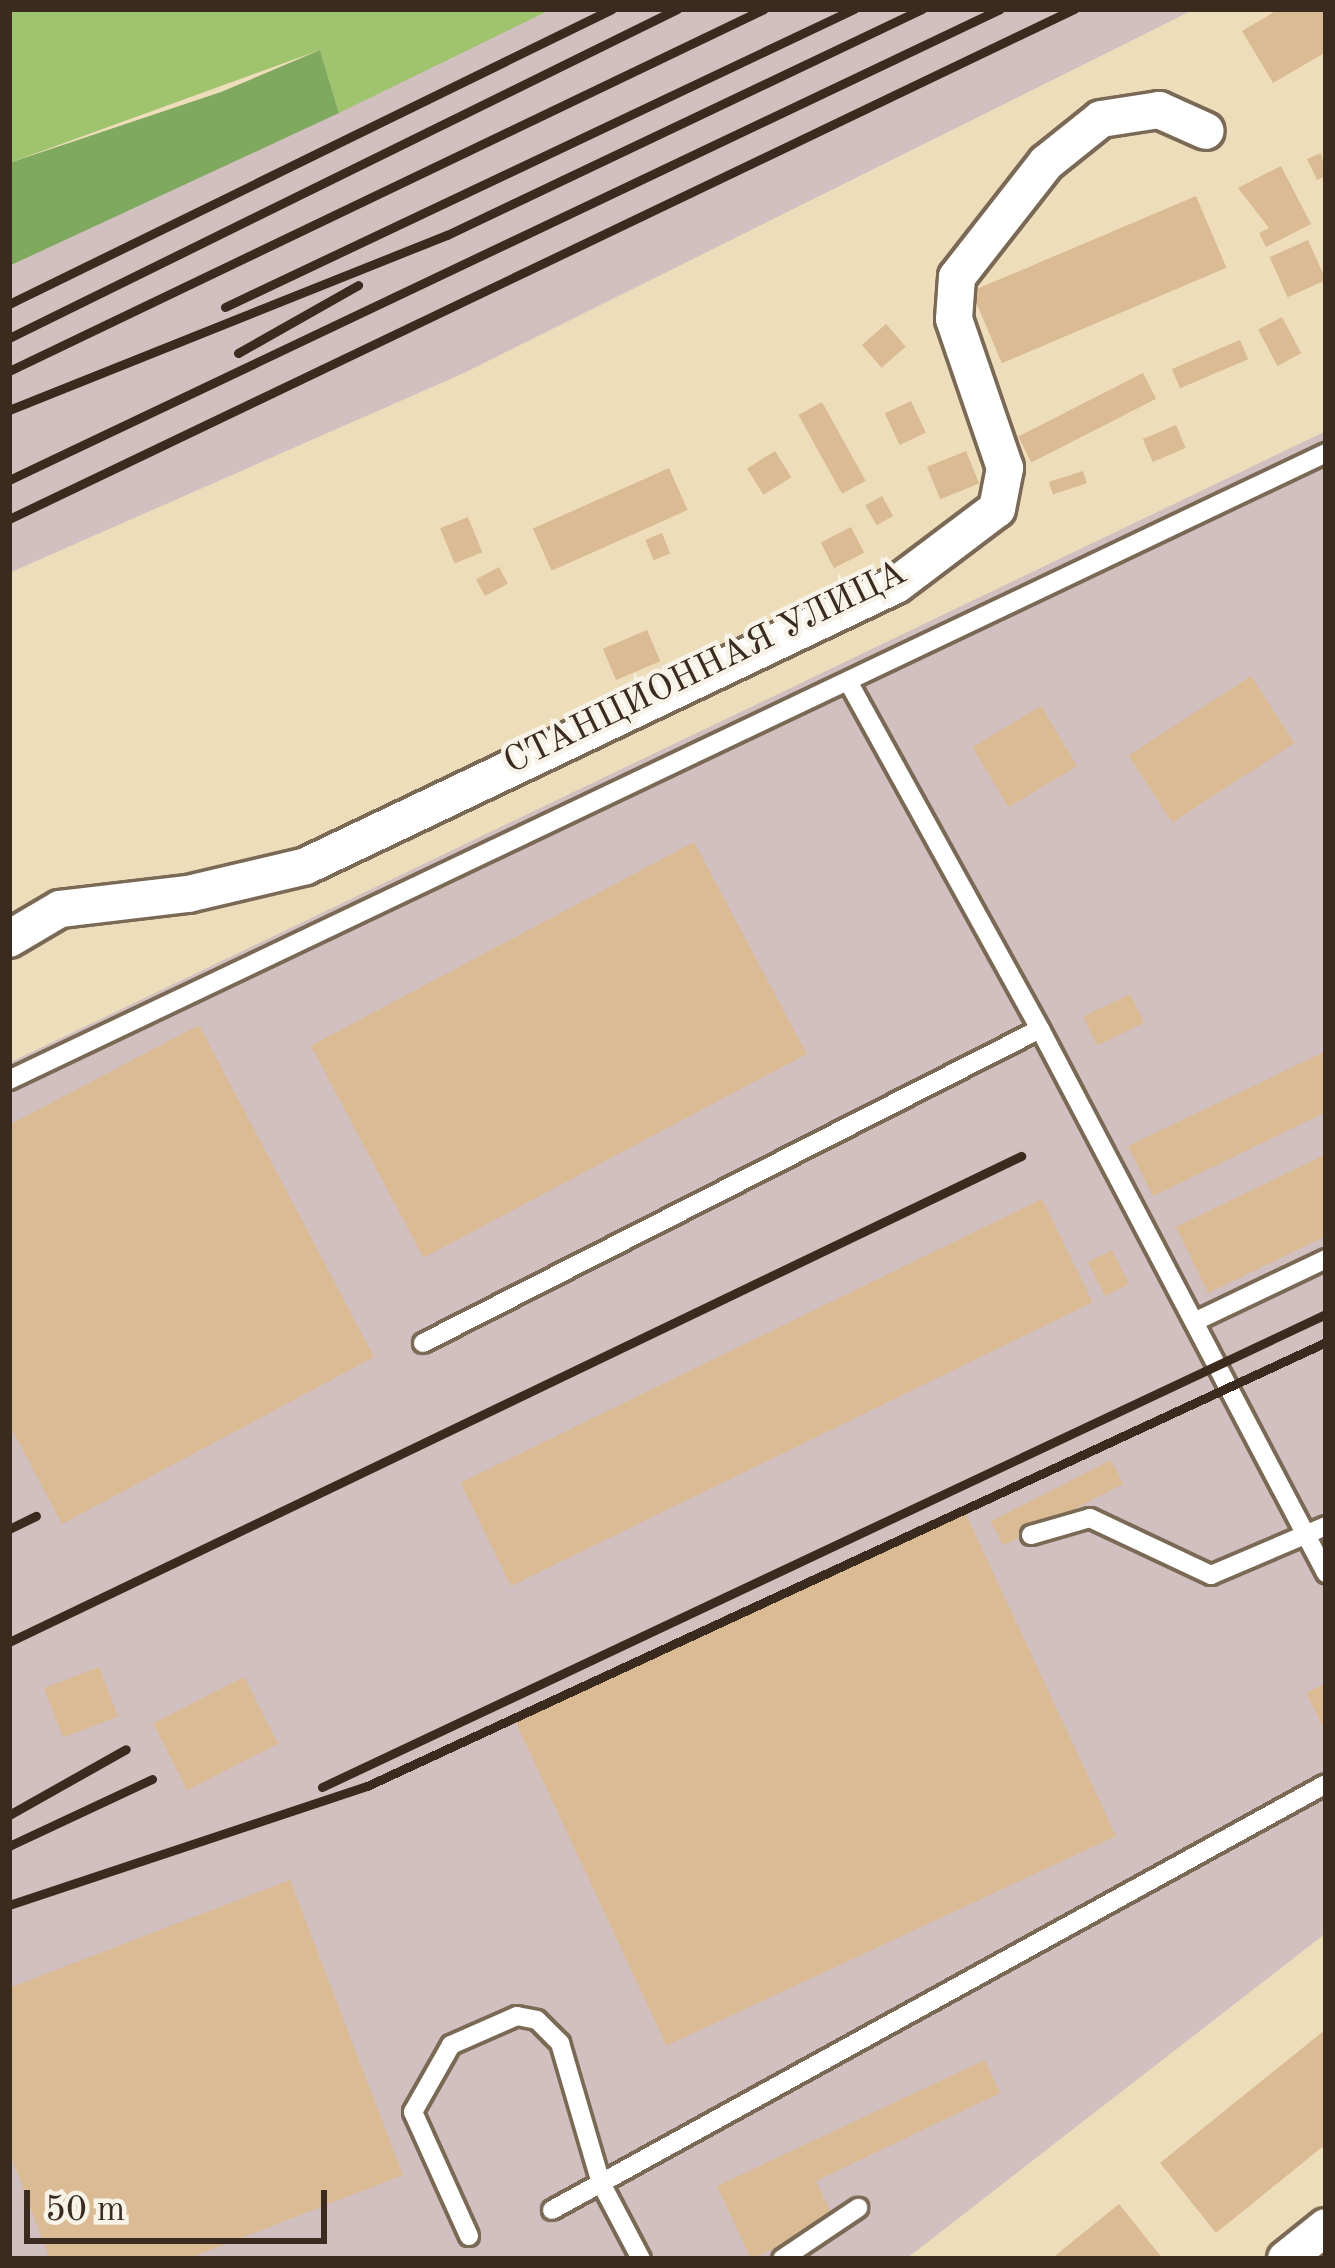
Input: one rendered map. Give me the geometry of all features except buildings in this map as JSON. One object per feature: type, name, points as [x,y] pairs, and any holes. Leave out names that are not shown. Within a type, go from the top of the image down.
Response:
[{"type":"street","name":"СТАНЦИОННАЯ УЛИЦА","points":[[9,939],[60,909],[188,894],[306,866],[896,585],[997,509],[1005,468],[954,319],[957,277],[1046,163],[1101,119],[1159,110],[1206,130]]},
{"type":"street","points":[[1286,2259],[1326,2227]]},
{"type":"lane","points":[[9,1080],[1326,453]]},
{"type":"lane","points":[[848,681],[1040,1029],[1326,1573]]},
{"type":"lane","points":[[423,1343],[1040,1029]]},
{"type":"lane","points":[[1196,1321],[1326,1258]]},
{"type":"lane","points":[[1031,1535],[1090,1518],[1211,1575],[1326,1526]]},
{"type":"lane","points":[[552,2210],[1326,1784]]},
{"type":"lane","points":[[469,2236],[413,2112],[451,2045],[518,2016],[537,2020],[560,2043],[601,2183],[641,2259]]},
{"type":"lane","points":[[782,2259],[858,2208]]},
{"type":"shaded area","points":[[552,9],[1195,9],[464,373],[9,573],[9,266]]},
{"type":"shaded area","points":[[1326,431],[1326,1933],[906,2259],[9,2259],[9,1063]]},
{"type":"green space","points":[[9,9],[552,9],[339,113],[320,50],[9,163]]},
{"type":"green space","points":[[320,50],[339,113],[9,266],[9,163],[221,92]]},
{"type":"railway","points":[[9,304],[612,9]]},
{"type":"railway","points":[[9,338],[677,9]]},
{"type":"railway","points":[[9,371],[764,9]]},
{"type":"railway","points":[[225,307],[854,9]]},
{"type":"railway","points":[[9,410],[447,235],[922,9]]},
{"type":"railway","points":[[9,480],[1000,9]]},
{"type":"railway","points":[[9,519],[1074,9]]},
{"type":"railway","points":[[238,353],[358,285]]},
{"type":"railway","points":[[9,1642],[1021,1156]]},
{"type":"railway","points":[[322,1787],[1326,1314]]},
{"type":"railway","points":[[9,1905],[367,1786],[1326,1342]]},
{"type":"railway","points":[[9,1529],[36,1516]]},
{"type":"railway","points":[[9,1815],[126,1749]]},
{"type":"railway","points":[[9,1846],[152,1779]]}]
